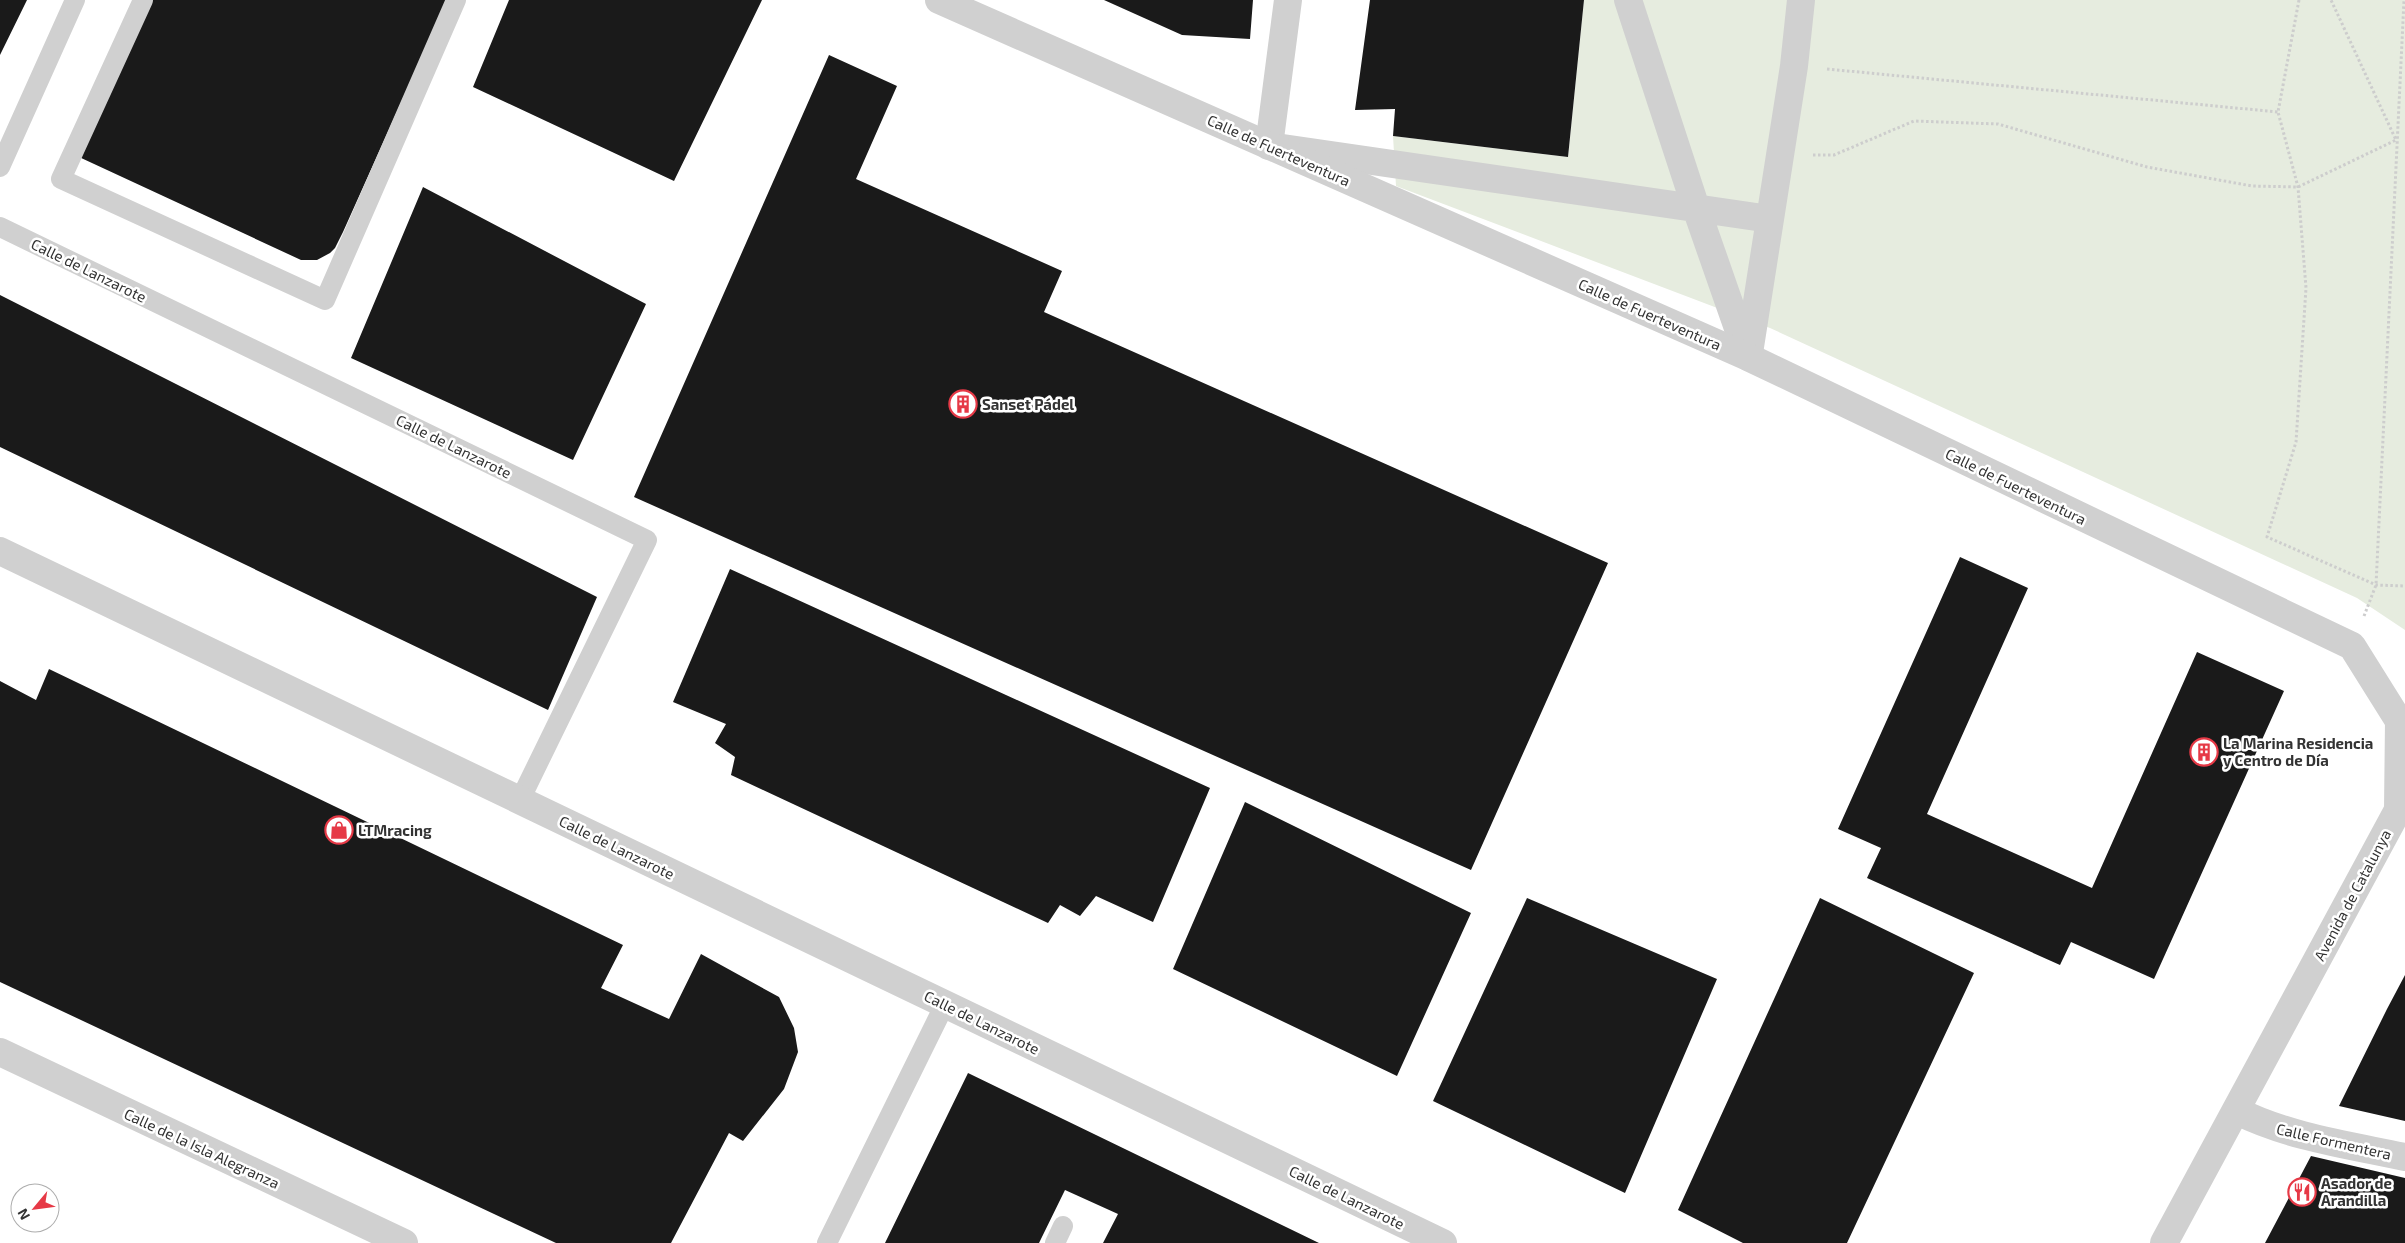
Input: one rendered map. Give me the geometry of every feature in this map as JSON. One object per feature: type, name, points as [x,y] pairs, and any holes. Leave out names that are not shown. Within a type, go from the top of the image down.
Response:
[{"type":"street","name":"Calle de Fuerteventura","points":[[939,0],[1748,357],[2352,646]]},
{"type":"street","points":[[1288,0],[1268,146],[1770,219]]},
{"type":"street","points":[[1628,0],[1696,208],[1748,357]]},
{"type":"street","points":[[1748,357],[1794,66],[1801,0]]},
{"type":"street","name":"Calle de Lanzarote","points":[[0,551],[1443,1243]]},
{"type":"street","name":"Avenida de Catalunya","points":[[2164,1243],[2398,810],[2399,721],[2352,646]]},
{"type":"street","name":"Calle de la Isla Alegranza","points":[[0,1052],[404,1243]]},
{"type":"street","name":"Calle Formentera","points":[[2237,1111],[2262,1123],[2304,1136],[2405,1157]]},
{"type":"lane","points":[[0,167],[75,0]]},
{"type":"lane","points":[[143,0],[61,179],[325,300],[456,0]]},
{"type":"lane","name":"Calle de Lanzarote","points":[[0,227],[647,540],[520,800]]},
{"type":"lane","points":[[827,1243],[945,1004]]},
{"type":"path","points":[[2298,0],[2278,112],[2298,187],[2306,288],[2296,442],[2267,536],[2376,585],[2405,586]]},
{"type":"path","points":[[2331,0],[2396,140]]},
{"type":"path","points":[[2352,646],[2376,585],[2404,0]]},
{"type":"path","points":[[1794,66],[2278,112]]},
{"type":"path","points":[[1780,156],[1834,154],[1914,122],[1998,124],[2147,167],[2252,186],[2298,187],[2396,140]]},
{"type":"shaded area","points":[[1584,0],[2405,0],[2405,630],[2357,598],[1770,328],[1396,186],[1393,136],[1568,157]]},
{"type":"building","points":[[0,0],[27,0],[0,55]]},
{"type":"building","points":[[152,0],[447,0],[343,232],[335,248],[330,253],[317,260],[301,260],[79,157]]},
{"type":"building","points":[[509,0],[762,0],[674,181],[473,87]]},
{"type":"building","points":[[1104,0],[1253,0],[1250,39],[1182,35]]},
{"type":"building","points":[[1370,0],[1584,0],[1568,157],[1393,136],[1395,109],[1355,110]]},
{"type":"building","name":"Sanset Pádel","points":[[829,55],[897,86],[856,179],[1062,271],[1044,312],[1608,563],[1471,870],[634,497]]},
{"type":"building","points":[[423,187],[646,304],[573,460],[351,358]]},
{"type":"building","points":[[0,295],[597,597],[548,710],[0,447]]},
{"type":"building","name":"La Marina Residencia y Centro de Día","points":[[1960,557],[2028,588],[1927,814],[2092,888],[2197,652],[2284,691],[2154,979],[2071,942],[2060,965],[1867,878],[1881,848],[1838,829]]},
{"type":"building","points":[[730,569],[1210,788],[1153,922],[1096,896],[1080,916],[1060,905],[1048,923],[731,775],[735,757],[715,743],[726,724],[673,702]]},
{"type":"building","points":[[49,669],[623,945],[601,988],[669,1019],[701,954],[779,997],[794,1028],[798,1052],[784,1089],[743,1141],[729,1133],[671,1243],[556,1243],[0,982],[0,681],[36,700]]},
{"type":"building","points":[[1245,802],[1471,913],[1397,1076],[1173,969]]},
{"type":"building","points":[[1527,898],[1717,979],[1625,1193],[1433,1101]]},
{"type":"building","points":[[1820,898],[1974,973],[1847,1243],[1743,1243],[1678,1210]]},
{"type":"building","points":[[2405,975],[2405,1121],[2339,1106],[2387,1009]]},
{"type":"building","points":[[968,1073],[1319,1243],[1103,1243],[1118,1214],[1065,1190],[1039,1243],[885,1243]]},
{"type":"building","points":[[2311,1156],[2405,1178],[2405,1243],[2265,1243]]},
{"type":"place","name":"Sanset Pádel","points":[[963,404]]},
{"type":"place","name":"La Marina Residencia y Centro de Día","points":[[2204,752]]},
{"type":"place","name":"LTMracing","points":[[339,830]]},
{"type":"place","name":"Asador de Arandilla","points":[[2302,1192]]}]
